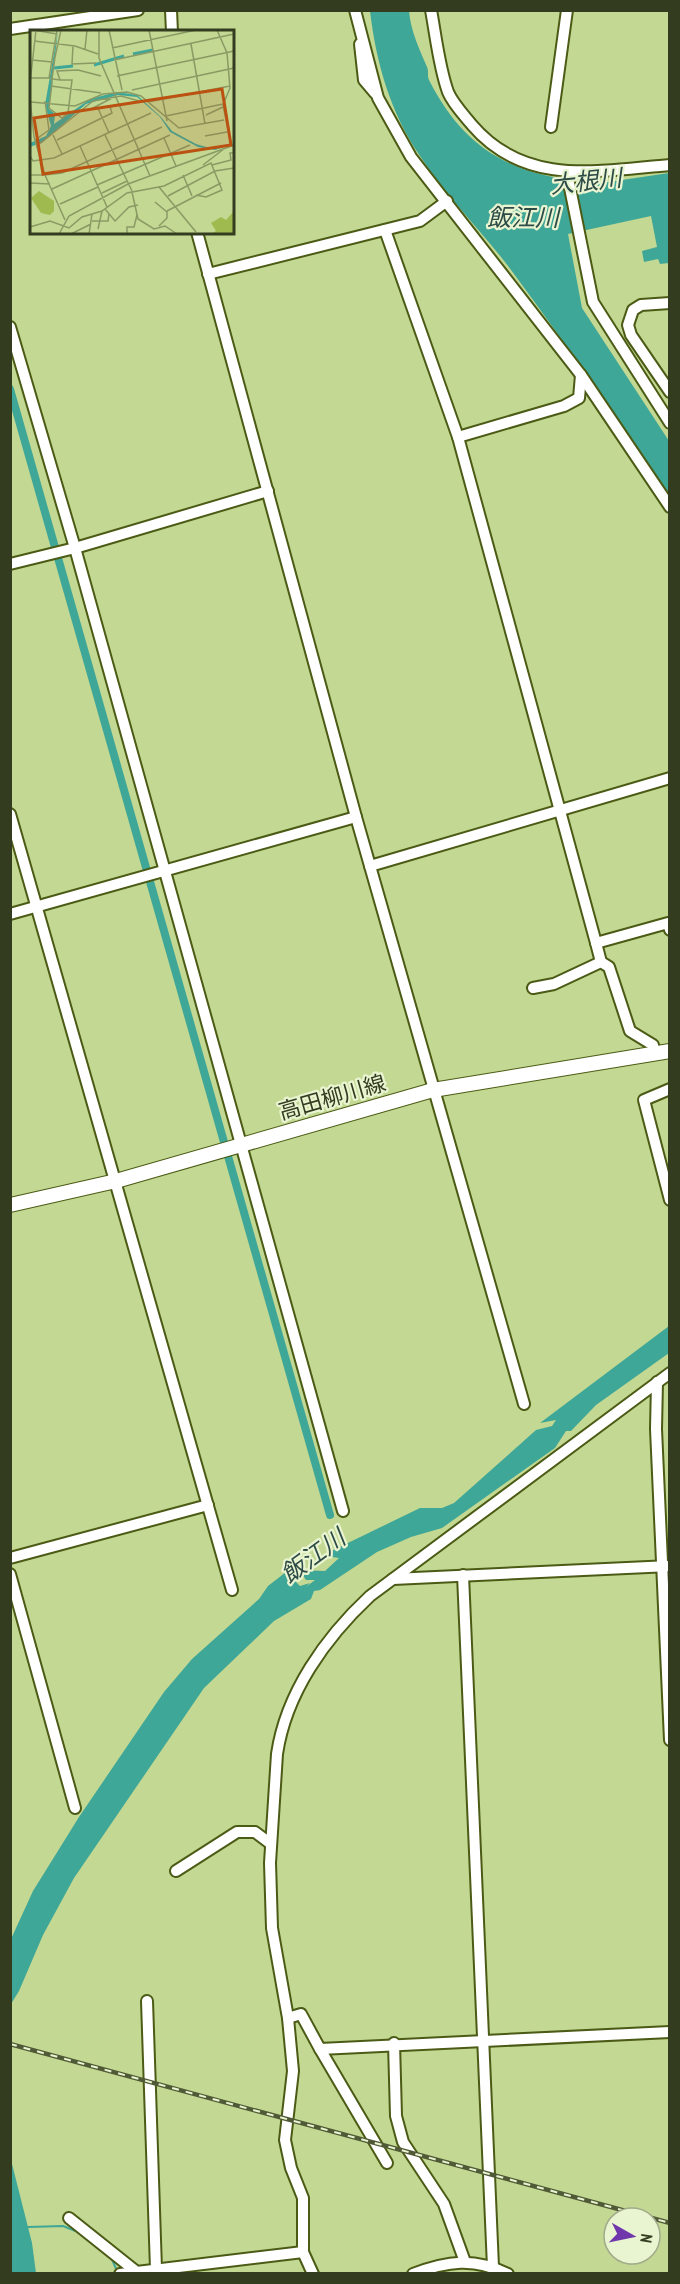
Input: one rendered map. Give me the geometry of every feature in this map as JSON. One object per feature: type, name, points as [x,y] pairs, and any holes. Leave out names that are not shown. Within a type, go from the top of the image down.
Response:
[{"type":"main road","name":"高田柳川線","points":[[10,1205],[116,1181],[433,1090],[669,1051]]},
{"type":"street","points":[[10,29],[138,10]]},
{"type":"street","points":[[171,10],[172,30]]},
{"type":"street","points":[[355,10],[377,94],[390,123],[411,157],[581,375],[669,507]]},
{"type":"street","points":[[431,10],[448,93],[486,141],[503,152],[568,176],[669,165]]},
{"type":"street","points":[[552,127],[567,10]]},
{"type":"street","points":[[568,176],[578,239],[593,302],[669,423]]},
{"type":"street","points":[[208,274],[420,221],[447,201]]},
{"type":"street","points":[[385,230],[458,437],[601,962],[609,967],[630,1031],[653,1045],[654,1054]]},
{"type":"street","points":[[197,234],[356,817],[524,1404]]},
{"type":"street","points":[[669,303],[641,305],[633,310],[628,325],[631,335],[669,392]]},
{"type":"street","points":[[10,327],[343,1511]]},
{"type":"street","points":[[458,437],[564,406],[579,399],[581,375]]},
{"type":"street","points":[[10,564],[45,556],[268,491]]},
{"type":"street","points":[[370,866],[669,778]]},
{"type":"street","points":[[10,814],[232,1590]]},
{"type":"street","points":[[10,914],[356,817]]},
{"type":"street","points":[[596,943],[669,925]]},
{"type":"street","points":[[533,988],[563,980],[601,962]]},
{"type":"street","points":[[669,1089],[644,1101],[665,1165],[669,1200]]},
{"type":"street","points":[[313,2274],[303,2252],[303,2199],[291,2168],[285,2140],[293,2071],[288,2018],[272,1928],[272,1844],[277,1754],[290,1704],[301,1682],[341,1625],[370,1596],[669,1373]]},
{"type":"street","points":[[657,1382],[656,1429],[666,1566],[669,1740]]},
{"type":"street","points":[[10,1558],[208,1505]]},
{"type":"street","points":[[393,1579],[666,1566]]},
{"type":"street","points":[[10,1574],[75,1808]]},
{"type":"street","points":[[463,1575],[493,2266]]},
{"type":"street","points":[[176,1871],[237,1832],[255,1832],[272,1844]]},
{"type":"street","points":[[147,2001],[156,2269]]},
{"type":"street","points":[[288,2018],[301,2014],[387,2163]]},
{"type":"street","points":[[320,2049],[394,2043],[669,2032]]},
{"type":"street","points":[[394,2043],[396,2116],[403,2142],[444,2204],[465,2262]]},
{"type":"street","points":[[69,2218],[137,2272]]},
{"type":"street","points":[[120,2274],[303,2252]]},
{"type":"street","points":[[413,2274],[439,2264],[465,2262],[493,2266],[508,2274]]},
{"type":"water","name":"飯江川","points":[[370,11],[409,11],[413,33],[428,69],[428,78],[440,100],[466,133],[498,157],[516,166],[559,178],[561,189],[669,173],[669,263],[660,264],[658,259],[644,262],[642,251],[657,247],[651,216],[568,234],[582,308],[669,441],[669,494],[534,301],[442,186],[409,139],[386,86],[376,49]]},
{"type":"water","name":"飯江川","points":[[669,1326],[669,1353],[596,1405],[571,1431],[566,1431],[555,1448],[442,1528],[411,1537],[377,1552],[320,1590],[314,1591],[311,1599],[274,1621],[204,1688],[74,1878],[43,1935],[11,2004],[11,1939],[33,1891],[79,1817],[164,1692],[192,1659],[259,1599],[268,1586],[286,1572],[300,1586],[310,1583],[306,1587],[315,1580],[306,1580],[299,1570],[325,1571],[339,1558],[325,1556],[317,1558],[420,1508],[442,1508],[454,1503],[536,1430],[552,1426],[556,1420],[540,1423]]},
{"type":"water","points":[[10,2156],[32,2243],[36,2273],[11,2273]]},
{"type":"waterway","points":[[10,389],[330,1515]]},
{"type":"waterway","points":[[28,2227],[63,2226],[78,2232]]},
{"type":"waterway","points":[[111,2257],[117,2271]]},
{"type":"railway","points":[[10,2044],[670,2223]]},
{"type":"water label","name":"大根川","points":[[586,181]]}]
